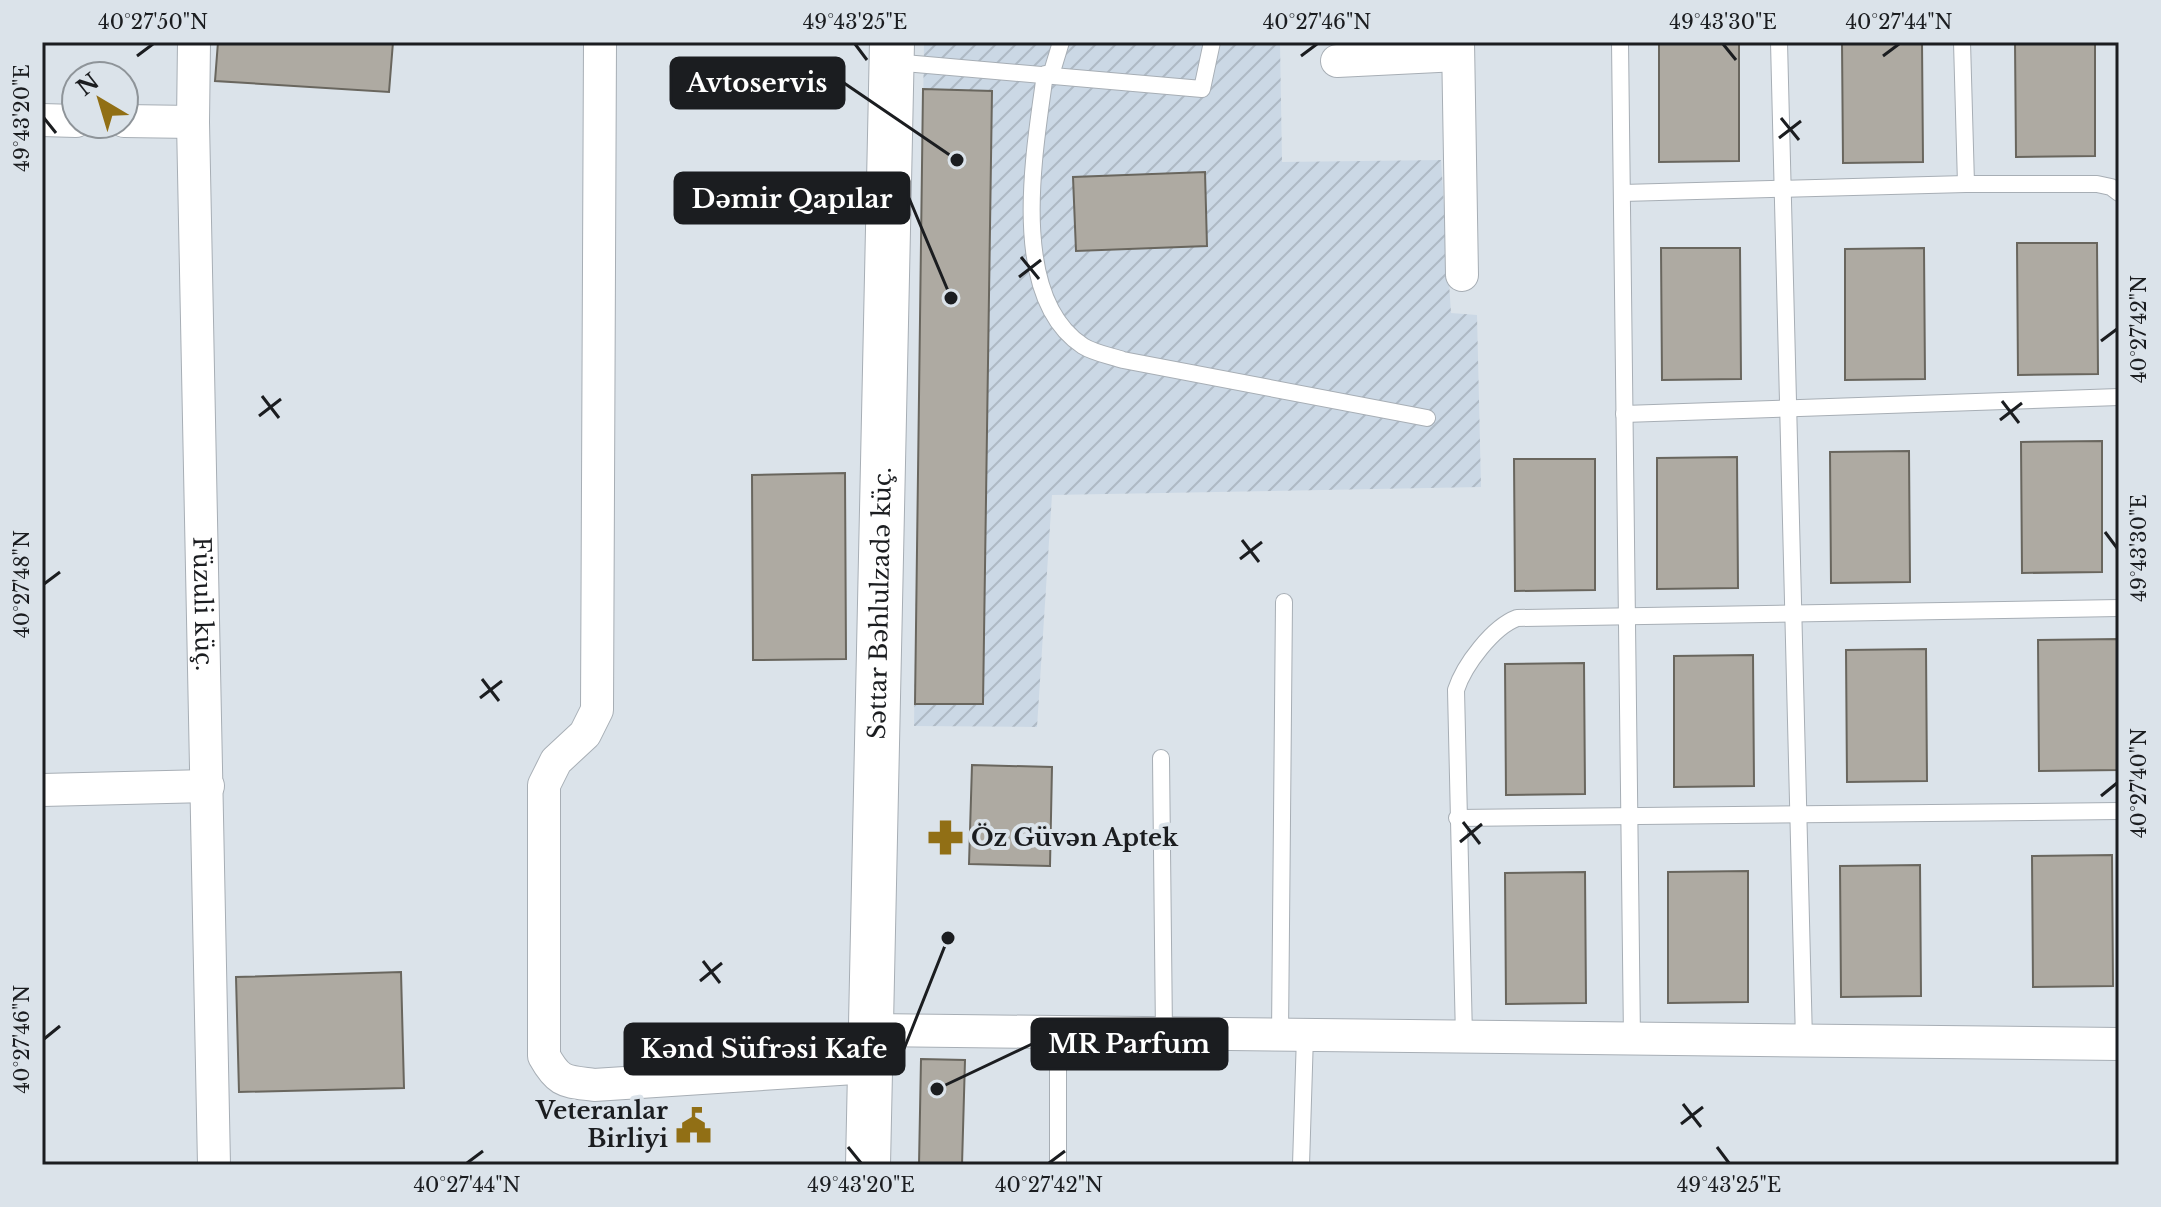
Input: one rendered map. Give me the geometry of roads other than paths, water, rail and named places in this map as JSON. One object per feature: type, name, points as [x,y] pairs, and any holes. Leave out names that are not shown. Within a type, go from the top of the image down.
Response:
[{"type":"street","name":"Füzuli küç.","points":[[194,42],[193,122],[214,1165]]},
{"type":"street","points":[[600,42],[597,710],[585,734],[556,761],[544,785],[544,1056],[555,1075],[571,1082],[594,1085],[871,1048],[1058,1033],[2119,1044]]},
{"type":"street","points":[[1337,61],[1458,48],[1462,275]]},
{"type":"street","name":"Səttar Bəhlulzadə küç.","points":[[868,1165],[892,52]]},
{"type":"street","points":[[140,121],[193,122]]},
{"type":"street","points":[[42,790],[208,786]]},
{"type":"lane","points":[[1061,42],[1048,74],[1031,183],[1034,263],[1056,321],[1084,347],[1123,360],[1427,418]]},
{"type":"lane","points":[[892,52],[1048,74],[1202,89],[1212,42]]},
{"type":"lane","points":[[1620,42],[1632,1039]]},
{"type":"lane","points":[[1779,42],[1804,1041]]},
{"type":"lane","points":[[1962,42],[1966,184]]},
{"type":"lane","points":[[1622,193],[1966,184],[2097,184],[2111,187],[2119,193]]},
{"type":"lane","points":[[1624,414],[2119,397]]},
{"type":"lane","points":[[1284,602],[1293,1035],[1301,1165]]},
{"type":"lane","points":[[1464,1037],[1456,690],[1461,674],[1502,624],[1517,618],[2119,608]]},
{"type":"lane","points":[[1161,758],[1164,1034]]},
{"type":"lane","points":[[1457,818],[2119,811]]},
{"type":"lane","points":[[1058,1033],[1058,1165]]},
{"type":"place","name":"Avtoservis","points":[[957,160]]},
{"type":"place","name":"Dəmir Qapılar","points":[[951,298]]},
{"type":"place","name":"Öz Güvən Aptek","points":[[945,838]]},
{"type":"place","name":"Kənd Süfrəsi Kafe","points":[[948,938]]},
{"type":"place","name":"MR Parfum","points":[[937,1089]]},
{"type":"place","name":"Veteranlar Birliyi","points":[[694,1125]]}]
